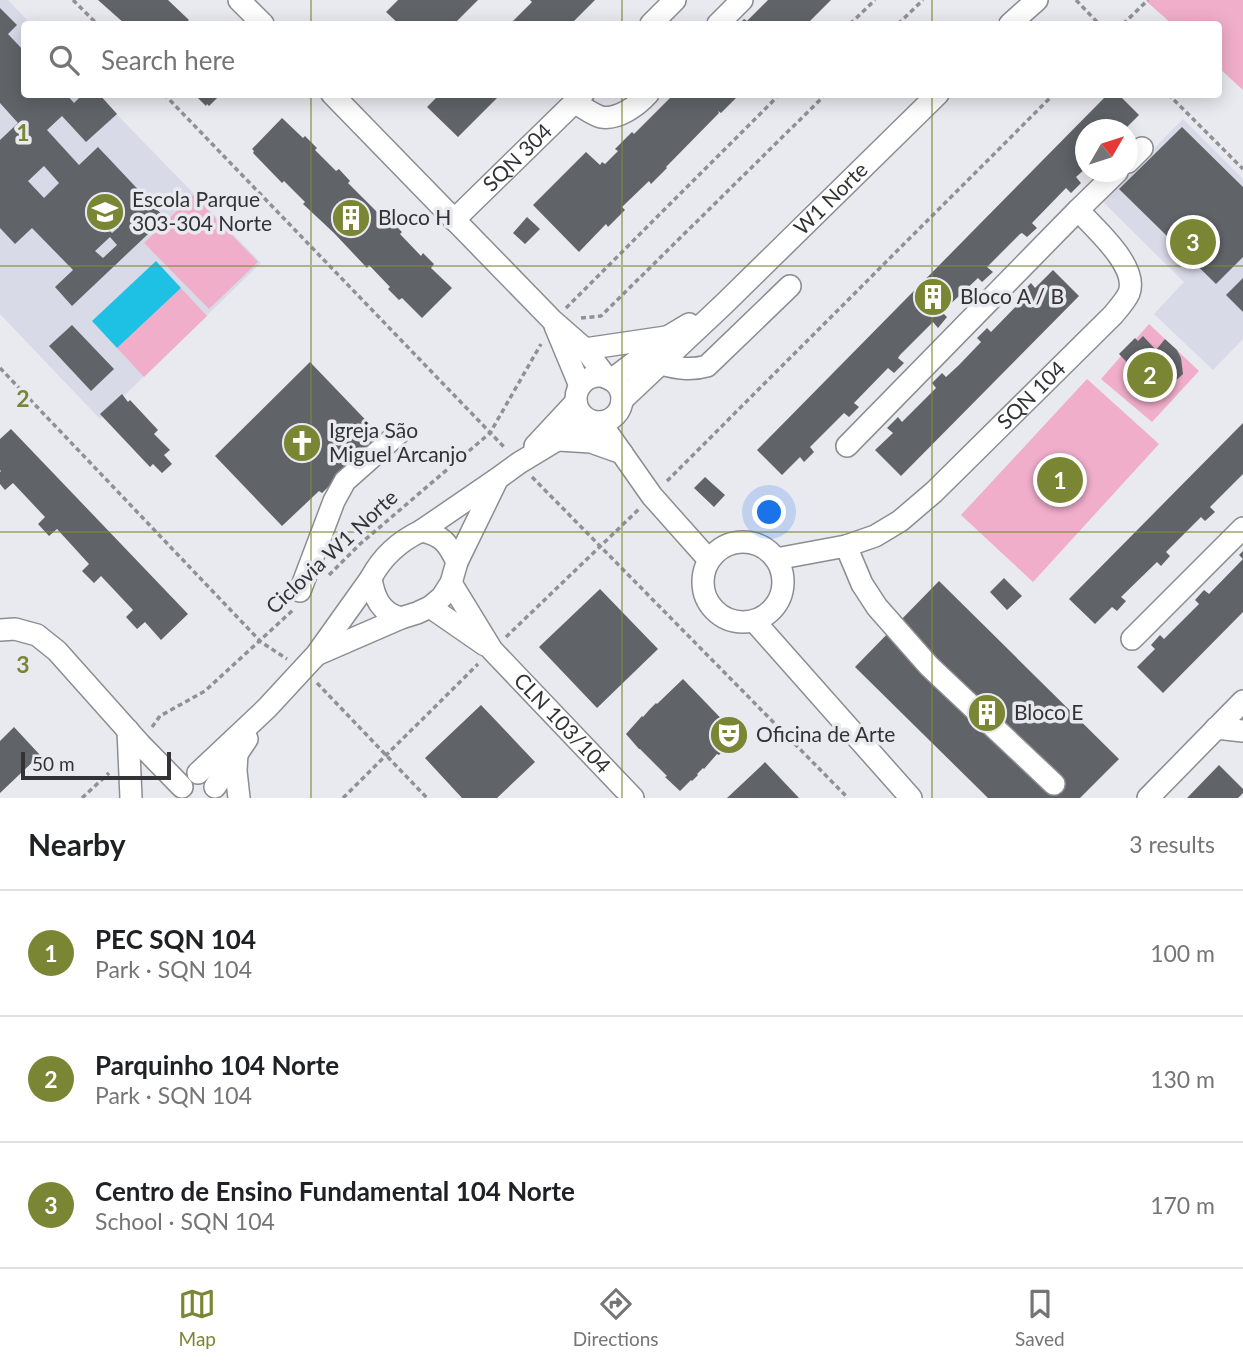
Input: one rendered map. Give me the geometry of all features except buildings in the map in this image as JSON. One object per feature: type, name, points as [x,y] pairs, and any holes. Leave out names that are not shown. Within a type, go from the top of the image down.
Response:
[{"type":"street","points":[[239,0],[260,21]]},
{"type":"street","points":[[654,21],[675,0]]},
{"type":"street","points":[[721,21],[742,0]]},
{"type":"street","points":[[1020,13],[1037,0]]},
{"type":"street","points":[[336,98],[553,321],[585,349],[618,387],[607,415],[622,453],[652,496],[709,560]]},
{"type":"street","points":[[579,99],[601,117],[615,116],[643,98]]},
{"type":"street","name":"W1 Norte","points":[[421,531],[519,463],[607,415],[934,98]]},
{"type":"street","name":"SQN 304","points":[[454,220],[579,99]]},
{"type":"street","points":[[847,446],[1107,182]]},
{"type":"street","name":"SQN 104","points":[[776,559],[846,546],[876,536],[900,521],[934,492],[1113,315],[1130,292],[1130,274],[1122,259],[1078,210]]},
{"type":"street","points":[[661,363],[685,370],[707,366],[790,286]]},
{"type":"street","name":"W1 Norte","points":[[609,379],[668,336],[724,304]]},
{"type":"street","points":[[553,321],[578,394],[581,414],[586,419],[607,415]]},
{"type":"street","points":[[585,349],[668,336]]},
{"type":"street","points":[[578,394],[585,381],[592,377],[609,379]]},
{"type":"street","name":"W1 Norte","points":[[519,463],[578,394]]},
{"type":"street","points":[[607,415],[634,471]]},
{"type":"street","points":[[298,599],[334,502],[345,481],[398,434]]},
{"type":"street","points":[[557,440],[591,442],[622,453]]},
{"type":"street","name":"W1 Norte","points":[[457,562],[497,480]]},
{"type":"street","points":[[1132,639],[1243,528]]},
{"type":"street","points":[[186,788],[310,662],[384,558],[421,531],[439,537],[447,544],[457,562],[451,583],[442,597],[430,607],[310,662]]},
{"type":"street","points":[[733,543],[757,544],[776,559],[782,570],[781,596],[766,616],[755,622],[729,621],[709,604],[703,580],[709,560],[722,548],[733,543]]},
{"type":"street","points":[[846,546],[862,584],[877,607],[929,666],[1054,784]]},
{"type":"street","points":[[371,578],[378,601],[391,615],[401,618]]},
{"type":"street","name":"CLN 103/104","points":[[451,583],[492,650]]},
{"type":"street","name":"CLN 103/104","points":[[430,607],[492,650],[633,798]]},
{"type":"street","points":[[755,622],[911,798]]},
{"type":"street","points":[[0,631],[15,629],[37,635],[57,651],[186,788]]},
{"type":"street","points":[[1148,798],[1243,701]]},
{"type":"street","points":[[216,794],[237,753],[267,708]]},
{"type":"street","points":[[1216,728],[1243,731]]},
{"type":"street","points":[[131,798],[130,756],[136,734]]},
{"type":"street","points":[[237,753],[236,771],[240,798]]},
{"type":"street","points":[[186,788],[206,775],[212,780],[216,794]]},
{"type":"path","points":[[73,0],[94,21]]},
{"type":"path","points":[[853,21],[875,0]]},
{"type":"path","points":[[901,21],[923,0]]},
{"type":"path","points":[[1076,0],[1096,21]]},
{"type":"path","points":[[1127,21],[1148,0]]},
{"type":"path","name":"Ciclovia W1 Norte","points":[[324,580],[360,544],[490,433],[553,321],[776,98]]},
{"type":"path","points":[[553,321],[601,316],[822,98]]},
{"type":"path","points":[[343,798],[652,496],[1050,98]]},
{"type":"path","points":[[1172,98],[1243,169]]},
{"type":"path","points":[[0,368],[261,642],[310,662],[386,755],[427,798]]},
{"type":"path","name":"Ciclovia W1 Norte","points":[[136,734],[160,716],[205,691],[261,642],[298,599]]},
{"type":"path","points":[[82,798],[130,756]]},
{"type":"shaded area","name":"Escola Parque 303-304 Norte","points":[[0,0],[8,0],[28,21],[21,21],[21,98],[101,98],[261,263],[100,419],[0,314]]},
{"type":"shaded area","points":[[1243,0],[1243,90],[1222,71],[1222,21],[1169,21],[1146,1]]},
{"type":"shaded area","points":[[1183,119],[1243,179],[1243,339],[1213,370],[1154,314],[1184,282],[1102,201],[1121,182],[1138,182],[1138,165]]},
{"type":"shaded area","points":[[193,195],[258,262],[209,309],[144,243]]},
{"type":"shaded area","points":[[181,288],[207,316],[144,377],[117,348]]},
{"type":"shaded area","points":[[1149,324],[1199,371],[1152,422],[1101,379]]},
{"type":"shaded area","points":[[1087,379],[1159,444],[1033,582],[961,515]]},
{"type":"water","points":[[156,261],[181,288],[117,348],[92,321]]},
{"type":"place","name":"Escola Parque 303-304 Norte","points":[[105,212]]},
{"type":"place","name":"Bloco H","points":[[351,218]]},
{"type":"place","name":"Centro de Ensino Fundamental 104 Norte","points":[[1193,242]]},
{"type":"place","name":"Bloco A / B","points":[[933,297]]},
{"type":"place","name":"Parquinho 104 Norte","points":[[1150,375]]},
{"type":"place","name":"Igreja São Miguel Arcanjo","points":[[302,443]]},
{"type":"place","name":"PEC SQN 104","points":[[1060,480]]},
{"type":"place","name":"Bloco E","points":[[987,713]]},
{"type":"place","name":"Oficina de Arte","points":[[729,735]]}]
